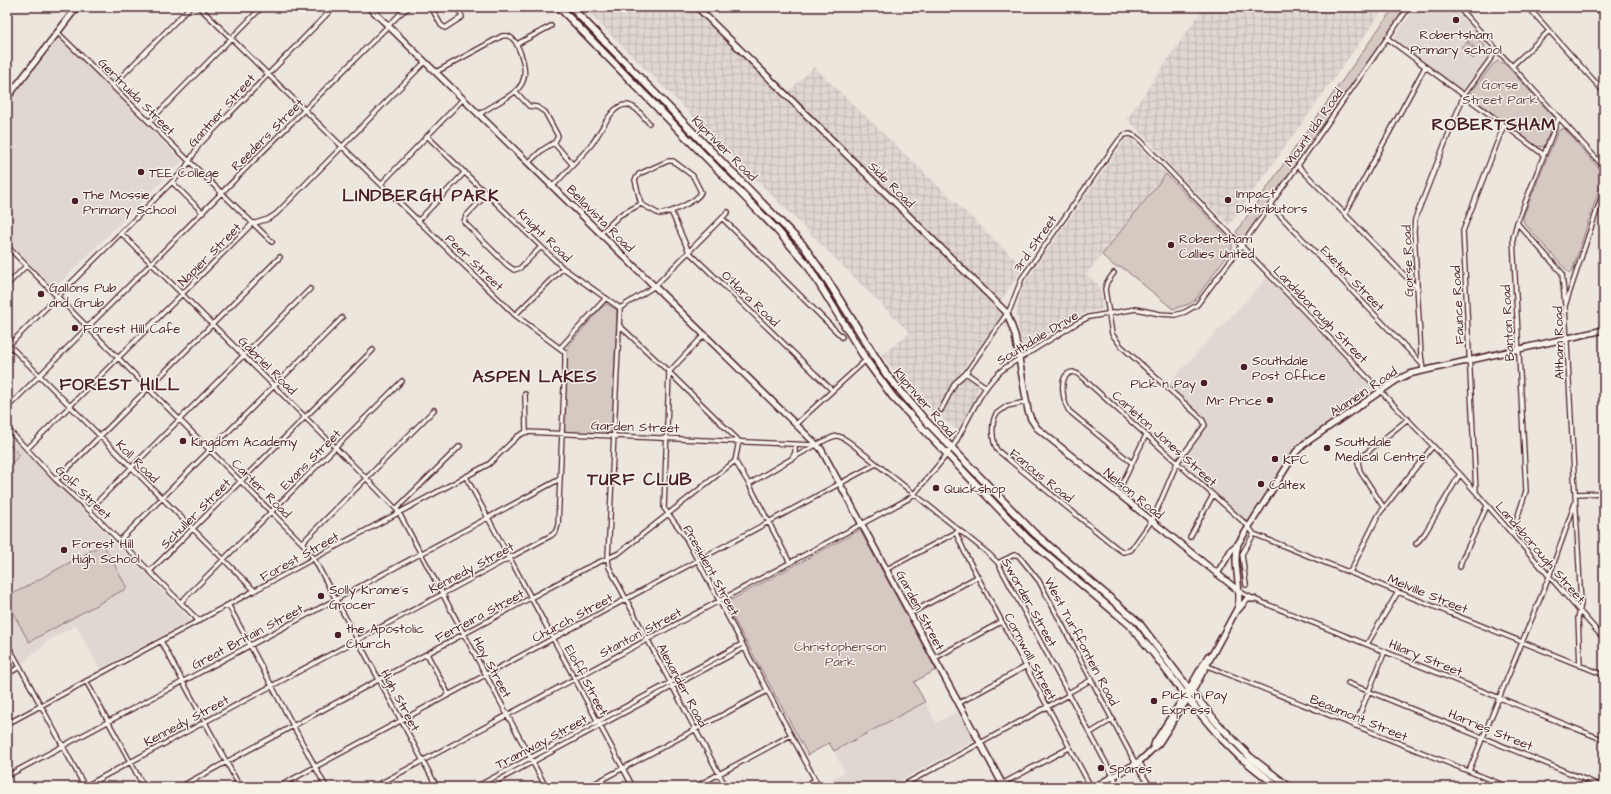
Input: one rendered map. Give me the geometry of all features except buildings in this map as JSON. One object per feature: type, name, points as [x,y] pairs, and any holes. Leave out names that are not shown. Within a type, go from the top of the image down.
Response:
[{"type":"main road","name":"Kliprivier Road","points":[[559,7],[799,254],[817,280],[866,360],[889,393],[1028,539],[1130,625],[1150,648],[1209,725],[1239,756],[1278,787]]},
{"type":"main road","name":"Kliprivier Road","points":[[571,7],[803,245],[826,278],[886,374],[907,401],[1034,533],[1140,623],[1191,691],[1239,746],[1262,767],[1289,787]]},
{"type":"street","points":[[7,98],[74,7]]},
{"type":"street","points":[[7,94],[77,7]]},
{"type":"street","points":[[112,86],[190,7]]},
{"type":"street","name":"Peer Street","points":[[199,7],[515,315],[560,348]]},
{"type":"street","points":[[149,122],[262,7]]},
{"type":"street","name":"Gantner Street","points":[[8,345],[172,182],[190,162],[199,146],[334,7]]},
{"type":"street","name":"Bellavista Road","points":[[370,7],[705,334],[816,445]]},
{"type":"street","name":"Reeders Street","points":[[7,408],[389,25],[409,7]]},
{"type":"street","points":[[431,7],[441,26],[445,28],[462,18],[458,7]]},
{"type":"street","name":"Side Road","points":[[697,7],[1007,313],[1015,335],[1026,402]]},
{"type":"street","name":"Mount Ida Road","points":[[1185,312],[1195,307],[1202,299],[1242,245],[1409,7]]},
{"type":"street","points":[[1458,7],[1604,167]]},
{"type":"street","points":[[1528,7],[1604,92]]},
{"type":"street","points":[[1596,7],[1604,16]]},
{"type":"street","points":[[517,44],[551,26]]},
{"type":"street","name":"Gertruida Street","points":[[57,32],[272,242]]},
{"type":"street","points":[[1512,66],[1549,32]]},
{"type":"street","points":[[436,72],[502,36],[511,37],[517,44],[524,59],[526,69],[524,79],[516,92],[480,114]]},
{"type":"street","points":[[1387,38],[1544,155]]},
{"type":"street","name":"Gorse Road","points":[[1423,370],[1414,231],[1415,219],[1464,96],[1497,50]]},
{"type":"street","name":"Napier Street","points":[[27,449],[183,295],[252,224],[268,219],[276,214],[425,62]]},
{"type":"street","points":[[1345,214],[1425,67]]},
{"type":"street","points":[[516,92],[528,105],[538,106],[545,112],[558,138],[554,143],[542,150],[529,162]]},
{"type":"street","points":[[381,184],[464,98]]},
{"type":"street","points":[[553,186],[592,143],[602,125],[619,107],[630,105],[649,123]]},
{"type":"street","name":"Banton Road","points":[[1512,534],[1526,491],[1513,243],[1514,233],[1559,117]]},
{"type":"street","name":"Faunce Road","points":[[1476,492],[1464,228],[1504,125]]},
{"type":"street","name":"3rd Street","points":[[941,410],[955,383],[966,373],[1007,313],[1019,284],[1027,270],[1119,140],[1123,136],[1130,134]]},
{"type":"street","name":"Landsborough Street","points":[[1130,134],[1140,140],[1242,245],[1460,474],[1604,639]]},
{"type":"street","name":"Knight Road","points":[[427,136],[563,268],[620,308]]},
{"type":"street","points":[[554,143],[573,165]]},
{"type":"street","points":[[671,160],[694,176],[701,192],[696,199],[671,211],[659,214],[642,204],[635,182],[636,177],[643,171],[671,160]]},
{"type":"street","points":[[1298,166],[1418,289]]},
{"type":"street","points":[[418,221],[465,172]]},
{"type":"street","points":[[172,182],[203,213]]},
{"type":"street","name":"Altham Road","points":[[1580,666],[1578,621],[1581,604],[1565,306],[1604,189]]},
{"type":"street","points":[[487,194],[466,216],[464,222],[507,265],[512,269],[517,270],[541,247]]},
{"type":"street","points":[[601,233],[620,215],[642,204]]},
{"type":"street","name":"Exeter Street","points":[[1270,205],[1422,364]]},
{"type":"street","name":"O'Hara Road","points":[[671,211],[689,252],[832,390]]},
{"type":"street","points":[[620,308],[655,286],[728,212]]},
{"type":"street","points":[[722,218],[842,337]]},
{"type":"street","points":[[1518,223],[1562,273],[1565,306]]},
{"type":"street","name":"Gabriel Road","points":[[121,233],[244,355],[399,513]]},
{"type":"street","name":"Carter Road","points":[[7,246],[302,543],[314,559]]},
{"type":"street","points":[[56,480],[280,257]]},
{"type":"street","points":[[7,285],[26,266]]},
{"type":"street","points":[[515,315],[563,268]]},
{"type":"street","points":[[1114,273],[1105,287],[1112,334],[1118,342],[1202,419],[1204,427],[1177,463],[1152,522]]},
{"type":"street","points":[[89,510],[310,289]]},
{"type":"street","points":[[560,348],[606,298]]},
{"type":"street","name":"Alexander Road","points":[[620,308],[608,558],[611,573],[726,787]]},
{"type":"street","name":"Southdale Drive","points":[[914,494],[947,454],[986,387],[1000,371],[1082,320],[1092,316],[1136,309],[1167,315],[1185,312]]},
{"type":"street","points":[[119,541],[342,318]]},
{"type":"street","points":[[619,325],[739,441],[735,460],[790,563]]},
{"type":"street","name":"Alamein Road","points":[[1233,617],[1238,607],[1240,592],[1236,558],[1238,544],[1248,526],[1301,447],[1404,376],[1423,370],[1604,330]]},
{"type":"street","points":[[669,372],[705,334]]},
{"type":"street","name":"Koll Road","points":[[8,345],[255,592]]},
{"type":"street","name":"Kennedy Street","points":[[84,787],[552,535],[556,531],[558,525],[566,356],[565,352],[560,348]]},
{"type":"street","name":"Schuller Street","points":[[150,572],[373,350]]},
{"type":"street","points":[[796,424],[866,360]]},
{"type":"street","name":"President Street","points":[[669,372],[663,501],[664,508],[684,535],[819,787]]},
{"type":"street","name":"Carleton Jones Street","points":[[1132,463],[1069,411],[1066,405],[1063,386],[1063,378],[1065,375],[1073,372],[1078,374],[1248,526]]},
{"type":"street","points":[[966,373],[986,387]]},
{"type":"street","name":"Evans Street","points":[[181,602],[402,380]]},
{"type":"street","points":[[525,394],[526,432]]},
{"type":"street","name":"Nelson Road","points":[[1026,402],[1031,419],[1040,432],[1240,592]]},
{"type":"street","name":"Fanous Road","points":[[1026,402],[1004,407],[996,414],[993,425],[997,450],[1116,548],[1123,552],[1129,552],[1133,549],[1152,522]]},
{"type":"street","points":[[302,543],[434,410]]},
{"type":"street","points":[[1384,508],[1360,471],[1358,462],[1360,458],[1408,419]]},
{"type":"street","name":"Golf Street","points":[[7,428],[56,480],[89,510],[199,620]]},
{"type":"street","name":"Garden Street","points":[[526,432],[816,445],[825,454],[841,483],[1003,785]]},
{"type":"street","name":"Forest Street","points":[[7,724],[161,640],[255,592],[466,477],[492,462],[518,436],[526,432]]},
{"type":"street","points":[[1122,484],[1146,435]]},
{"type":"street","name":"Sworder Street","points":[[816,445],[833,436],[838,436],[849,442],[960,530],[998,563],[1119,787]]},
{"type":"street","points":[[788,461],[795,454],[795,444]]},
{"type":"street","points":[[749,484],[816,445]]},
{"type":"street","points":[[396,509],[460,446]]},
{"type":"street","points":[[1350,572],[1373,525],[1384,508],[1433,446]]},
{"type":"street","name":"Ferreira Street","points":[[180,787],[584,569],[619,553],[735,460]]},
{"type":"street","name":"Church Street","points":[[278,787],[876,464]]},
{"type":"street","points":[[1416,544],[1425,533],[1460,474]]},
{"type":"street","name":"Eloff Street","points":[[466,477],[634,787]]},
{"type":"street","name":"Great Britain Street","points":[[7,776],[560,479]]},
{"type":"street","points":[[1576,494],[1604,492]]},
{"type":"street","name":"Stanton Street","points":[[374,787],[905,501],[914,494]]},
{"type":"street","points":[[1190,537],[1213,495]]},
{"type":"street","name":"Altham Road","points":[[1469,771],[1549,577],[1570,514],[1576,502]]},
{"type":"street","points":[[1460,567],[1487,506]]},
{"type":"street","name":"Hay Street","points":[[399,513],[546,787]]},
{"type":"street","points":[[1246,585],[1242,554],[1254,534],[1248,526]]},
{"type":"street","points":[[887,569],[960,530]]},
{"type":"street","name":"Cornwall Street","points":[[956,533],[1001,622],[1069,748],[1092,787]]},
{"type":"street","name":"Melville Street","points":[[1254,534],[1604,676]]},
{"type":"street","points":[[1216,574],[1232,549],[1238,544]]},
{"type":"street","name":"West Turffontein Road","points":[[998,563],[1014,555],[1018,555],[1024,560],[1039,581],[1091,680],[1151,787]]},
{"type":"street","name":"High Street","points":[[314,559],[437,787]]},
{"type":"street","points":[[910,613],[977,577]]},
{"type":"street","name":"Hilary Street","points":[[1240,592],[1254,599],[1604,740]]},
{"type":"street","points":[[1367,644],[1398,592]]},
{"type":"street","points":[[1092,787],[1137,762],[1161,740],[1191,691],[1212,648],[1247,599],[1254,599]]},
{"type":"street","points":[[228,606],[316,766],[326,787]]},
{"type":"street","points":[[935,658],[1001,622]]},
{"type":"street","points":[[161,640],[240,787]]},
{"type":"street","points":[[7,643],[84,787]]},
{"type":"street","name":"Tramway Street","points":[[476,787],[742,644]]},
{"type":"street","name":"Tramway Street","points":[[487,786],[744,648]]},
{"type":"street","points":[[1355,726],[1385,651]]},
{"type":"street","points":[[427,654],[449,695]]},
{"type":"street","points":[[706,663],[709,668]]},
{"type":"street","name":"Beaumont Street","points":[[1205,665],[1508,787]]},
{"type":"street","points":[[7,674],[20,667]]},
{"type":"street","points":[[959,703],[1026,667]]},
{"type":"street","points":[[909,787],[907,783],[1048,707],[1091,680]]},
{"type":"street","points":[[86,681],[144,787]]},
{"type":"street","name":"Harries Street","points":[[1348,683],[1604,787]]},
{"type":"street","points":[[588,787],[767,691]]},
{"type":"street","points":[[1090,733],[1113,719]]},
{"type":"street","points":[[695,787],[791,735]]},
{"type":"street","points":[[563,740],[566,744]]},
{"type":"street","points":[[996,787],[1003,785],[1069,748]]},
{"type":"street","points":[[802,787],[815,780]]},
{"type":"street","points":[[189,782],[192,787]]},
{"type":"street","points":[[486,782],[487,786]]},
{"type":"shaded area","points":[[583,7],[702,7],[789,91],[814,67],[1023,267],[1002,299],[1001,317],[960,373],[978,386],[978,393],[958,430],[926,408],[881,355],[910,333]]},
{"type":"shaded area","points":[[1204,7],[1385,7],[1229,225],[1171,167],[1162,155],[1127,119]]},
{"type":"shaded area","name":"Robertsham Primary school","points":[[1416,7],[1452,7],[1490,49],[1490,55],[1465,88],[1460,89],[1396,41],[1395,36]]},
{"type":"shaded area","name":"The Mossie Primary School","points":[[60,37],[182,161],[55,288],[7,240],[7,106]]},
{"type":"shaded area","points":[[1132,139],[1166,174],[1086,275],[1099,285],[1102,308],[1100,310],[1084,313],[1027,348],[1022,346],[1016,312],[1023,285],[1125,140]]},
{"type":"shaded area","points":[[1267,278],[1376,390],[1297,445],[1248,522],[1179,460],[1208,425],[1168,384]]},
{"type":"shaded area","name":"Forest Hill High School","points":[[7,435],[191,620],[100,669],[76,625],[43,644],[44,646],[33,653],[23,663],[7,634]]},
{"type":"shaded area","points":[[925,702],[936,723],[958,711],[974,741],[888,787],[825,787],[823,784],[845,772],[834,751]]},
{"type":"green space","points":[[1394,7],[1406,7],[1243,240],[1236,232]]},
{"type":"green space","points":[[1473,35],[1485,46],[1479,52],[1468,41]]},
{"type":"green space","points":[[1467,42],[1478,53],[1473,59],[1461,47]]},
{"type":"green space","name":"Gorse Street Park","points":[[1498,61],[1505,64],[1554,117],[1554,121],[1544,147],[1536,146],[1471,98],[1471,93],[1492,65]]},
{"type":"green space","points":[[1564,128],[1602,172],[1603,177],[1572,272],[1569,273],[1524,223],[1523,217],[1558,131]]},
{"type":"green space","name":"Robertsham Callies United","points":[[1166,174],[1232,242],[1232,248],[1195,300],[1189,304],[1173,309],[1123,268],[1114,266],[1102,255]]},
{"type":"green space","points":[[607,304],[617,310],[612,431],[607,434],[566,432],[564,429],[568,346],[602,307]]},
{"type":"green space","points":[[7,442],[20,455],[7,468]]},
{"type":"green space","name":"Christopherson Park","points":[[860,530],[936,670],[914,682],[925,702],[834,751],[829,743],[808,755],[725,603]]},
{"type":"green space","points":[[103,544],[127,588],[29,642],[7,602],[7,597]]},
{"type":"place","name":"Robertsham Primary school","points":[[1456,20]]},
{"type":"place","name":"TEE College","points":[[141,172]]},
{"type":"place","name":"Impact Distributors","points":[[1228,200]]},
{"type":"place","name":"The Mossie Primary School","points":[[75,201]]},
{"type":"place","name":"Robertsham Callies United","points":[[1171,245]]},
{"type":"place","name":"Gallons Pub and Grub","points":[[41,294]]},
{"type":"place","name":"Forest Hill Cafe","points":[[75,328]]},
{"type":"place","name":"Southdale Post Office","points":[[1244,367]]},
{"type":"place","name":"Pick n Pay","points":[[1204,383]]},
{"type":"place","name":"Mr Price","points":[[1270,400]]},
{"type":"place","name":"Kingdom Academy","points":[[183,441]]},
{"type":"place","name":"Southdale Medical Centre","points":[[1327,448]]},
{"type":"place","name":"KFC","points":[[1275,459]]},
{"type":"place","name":"Caltex","points":[[1261,484]]},
{"type":"place","name":"Quickshop","points":[[936,488]]},
{"type":"place","name":"Forest Hill High School","points":[[64,550]]},
{"type":"place","name":"Solly Krame's Grocer","points":[[321,596]]},
{"type":"place","name":"the Apostolic Church","points":[[338,635]]},
{"type":"place","name":"Pick n Pay Express","points":[[1154,701]]},
{"type":"place","name":"Spares","points":[[1101,768]]},
{"type":"district","name":"ROBERTSHAM","points":[[1494,124]]},
{"type":"district","name":"LINDBERGH PARK","points":[[421,195]]},
{"type":"district","name":"ASPEN LAKES","points":[[535,376]]},
{"type":"district","name":"FOREST HILL","points":[[120,384]]},
{"type":"district","name":"TURF CLUB","points":[[640,479]]}]
